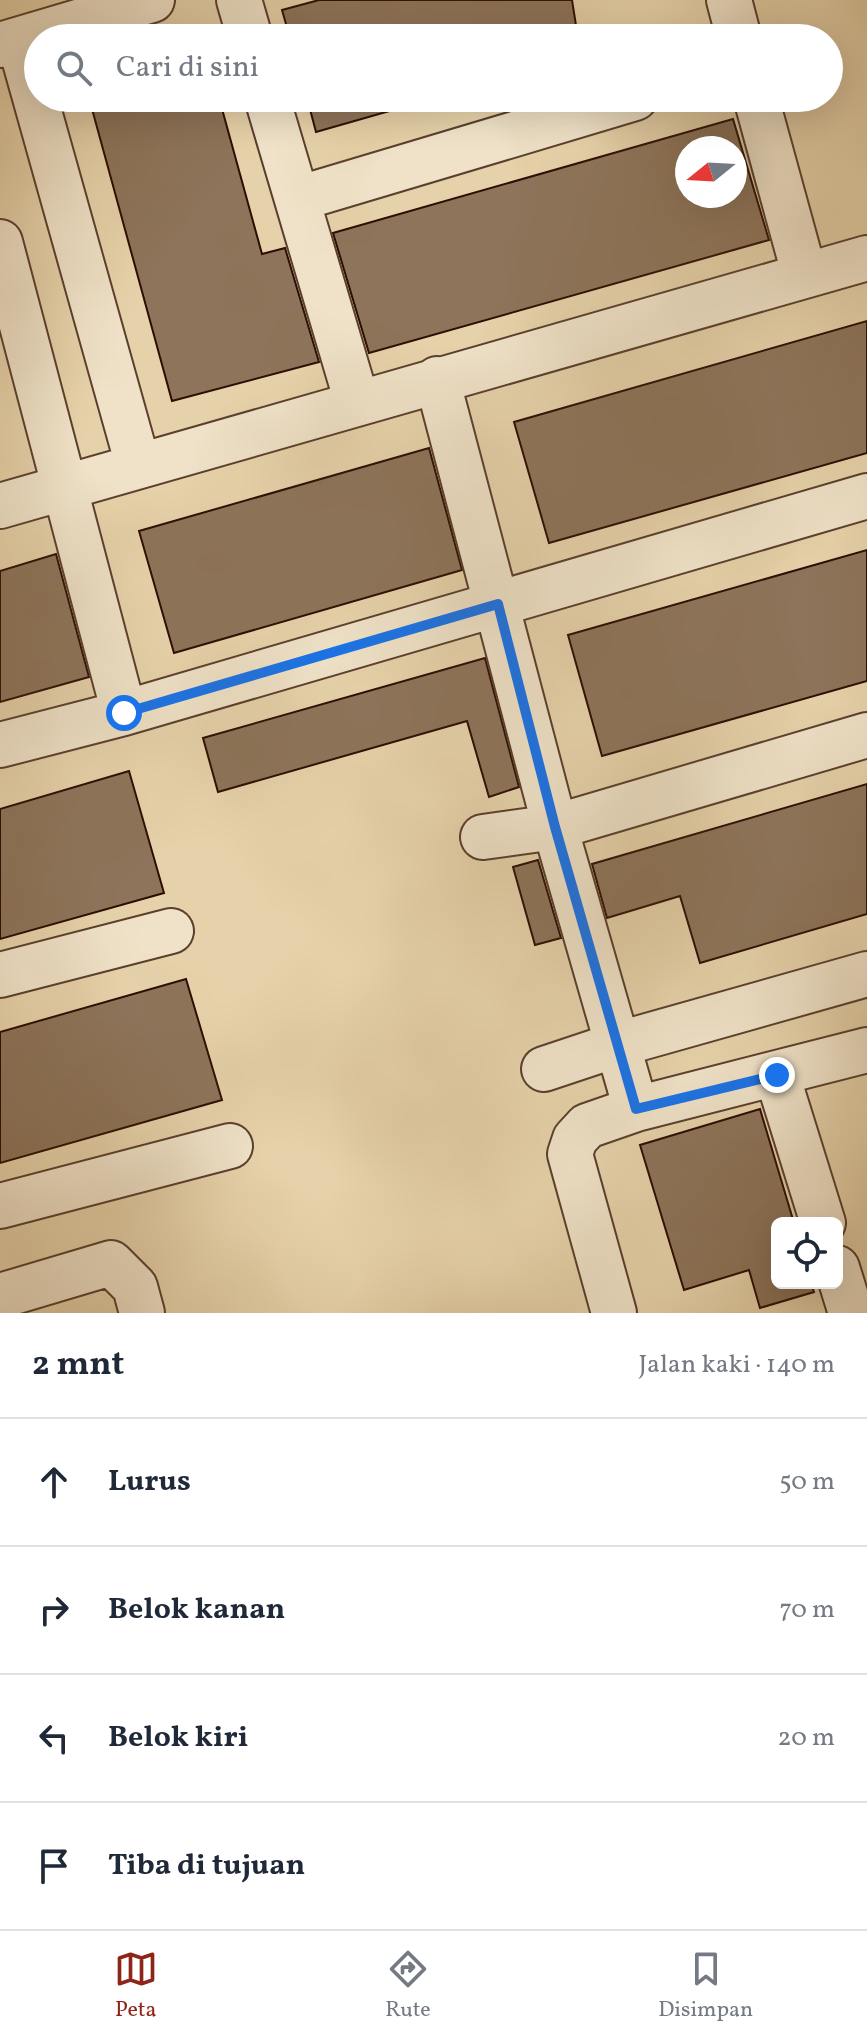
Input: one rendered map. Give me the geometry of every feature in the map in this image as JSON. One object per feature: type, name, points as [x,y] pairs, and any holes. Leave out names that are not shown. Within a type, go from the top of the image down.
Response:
[{"type":"street","points":[[70,24],[152,0]]},
{"type":"street","points":[[239,0],[246,24]]},
{"type":"street","points":[[729,0],[735,24]]},
{"type":"street","points":[[9,42],[24,91]]},
{"type":"street","points":[[30,112],[138,465]]},
{"type":"street","points":[[271,112],[357,402]]},
{"type":"street","points":[[297,199],[588,112]]},
{"type":"street","points":[[760,112],[804,273]]},
{"type":"street","points":[[2,256],[124,713]]},
{"type":"street","points":[[0,506],[804,273],[867,258]]},
{"type":"street","points":[[437,379],[555,827],[636,1109]]},
{"type":"street","points":[[0,745],[124,713],[867,496]]},
{"type":"street","points":[[483,837],[555,827],[867,735]]},
{"type":"street","points":[[0,975],[171,931]]},
{"type":"street","points":[[544,1069],[619,1044],[867,974]]},
{"type":"street","points":[[614,1313],[570,1154],[575,1139],[587,1126],[636,1109],[867,1050]]},
{"type":"street","points":[[777,1075],[821,1217]]},
{"type":"street","points":[[0,1206],[230,1146]]},
{"type":"street","points":[[0,1296],[111,1263],[135,1287],[142,1313]]},
{"type":"street","points":[[843,1287],[851,1313]]},
{"type":"building","points":[[319,0],[572,0],[576,24],[286,24],[282,10]]},
{"type":"building","points":[[93,112],[223,112],[262,254],[285,248],[319,362],[172,401]]},
{"type":"building","points":[[311,112],[386,112],[316,132]]},
{"type":"building","points":[[733,119],[738,136],[675,136],[675,208],[747,208],[747,166],[769,240],[369,353],[333,233]]},
{"type":"building","points":[[867,321],[867,453],[549,543],[514,422]]},
{"type":"building","points":[[429,448],[462,570],[174,653],[139,531]]},
{"type":"building","points":[[867,550],[867,681],[602,756],[568,635]]},
{"type":"building","points":[[56,554],[89,677],[0,702],[0,571]]},
{"type":"building","points":[[485,658],[519,787],[489,797],[467,721],[218,792],[203,738]]},
{"type":"building","points":[[129,771],[164,893],[0,939],[0,809]]},
{"type":"building","points":[[867,784],[867,914],[700,963],[680,896],[607,918],[592,864]]},
{"type":"building","points":[[538,860],[561,938],[535,945],[513,867]]},
{"type":"building","points":[[186,979],[222,1100],[0,1163],[0,1032]]},
{"type":"building","points":[[760,1109],[792,1217],[771,1217],[771,1289],[813,1289],[814,1292],[760,1308],[749,1270],[684,1290],[640,1145]]},
{"type":"route","points":[[124,713],[498,604],[555,827],[636,1109],[777,1075]]}]
